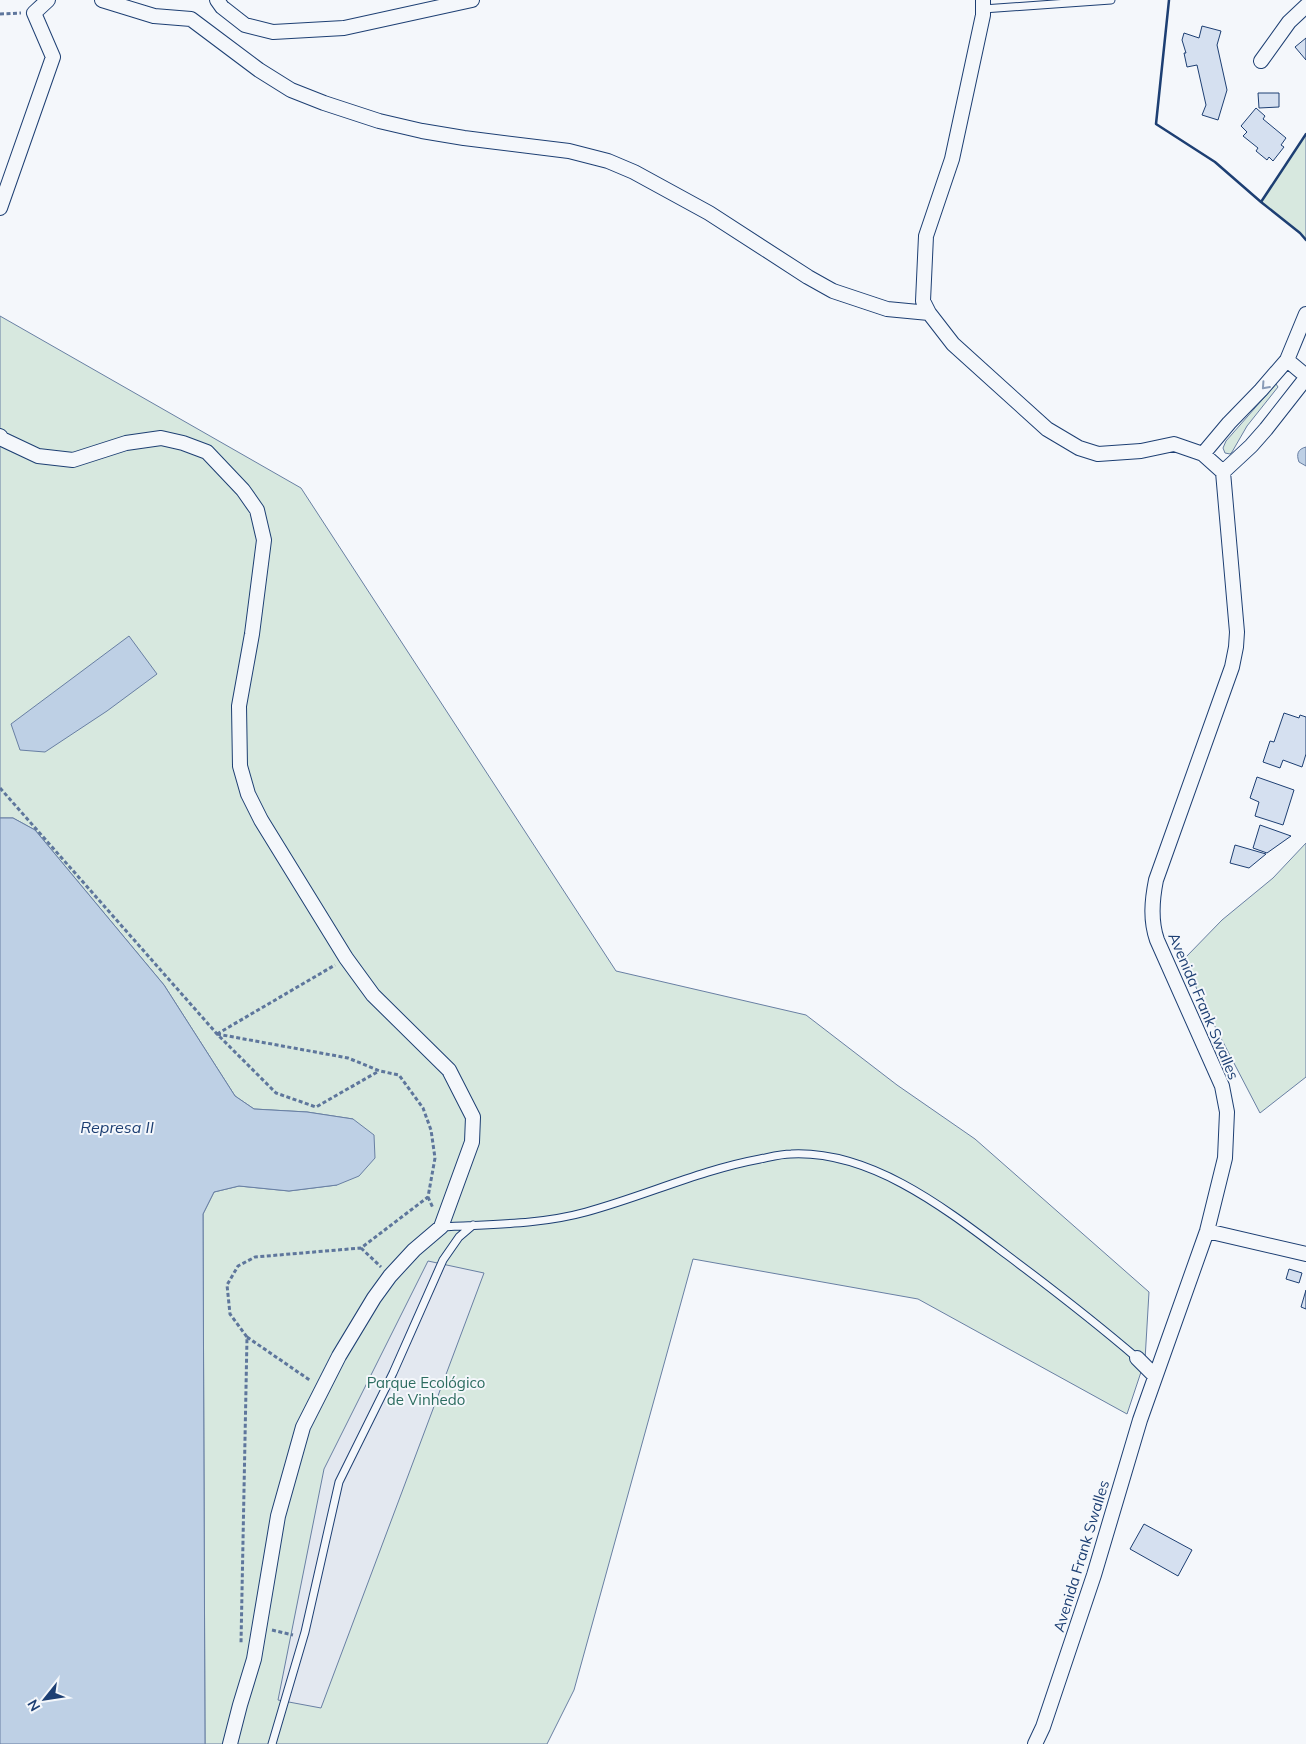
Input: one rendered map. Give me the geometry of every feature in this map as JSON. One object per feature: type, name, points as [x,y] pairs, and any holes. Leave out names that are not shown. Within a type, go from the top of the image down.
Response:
[{"type":"street","points":[[0,208],[52,57],[34,13],[48,0]]},
{"type":"street","points":[[102,0],[154,16],[191,19],[259,70],[292,90],[324,103],[379,121],[439,134],[569,151],[608,161],[634,172],[709,213],[833,291],[886,309],[929,313]]},
{"type":"street","points":[[217,0],[222,7],[245,26],[273,32],[344,28],[472,0]]},
{"type":"street","points":[[983,4],[975,54],[952,159],[926,236],[923,301],[929,313],[953,344],[1047,429],[1079,448],[1098,454],[1142,451],[1174,444],[1203,454],[1223,472],[1252,446],[1306,377],[1287,360]]},
{"type":"street","points":[[1261,61],[1289,22],[1306,6]]},
{"type":"street","points":[[1203,454],[1229,422],[1262,390],[1287,360],[1306,314]]},
{"type":"street","points":[[0,436],[2,439],[38,456],[73,460],[126,443],[161,438],[183,443],[207,452],[243,490],[257,510],[264,540],[252,634],[239,706],[240,766],[248,794],[261,820],[346,958],[373,996],[449,1070],[473,1117],[472,1142],[441,1227],[414,1250],[390,1276],[374,1298],[322,1388],[304,1427],[278,1516],[254,1660],[230,1744]]},
{"type":"street","name":"Avenida Frank Swalles","points":[[1035,1744],[1043,1727],[1094,1575],[1155,1376],[1207,1231],[1225,1158],[1227,1112],[1222,1086],[1157,940],[1154,930],[1152,899],[1156,880],[1232,667],[1236,647],[1237,632],[1223,472]]},
{"type":"street","points":[[1207,1231],[1306,1254]]},
{"type":"street","points":[[1137,1358],[1155,1376]]},
{"type":"lane","points":[[983,4],[1112,0]]},
{"type":"lane","points":[[441,1227],[544,1221],[587,1212],[717,1169],[752,1160],[790,1154],[824,1156],[856,1163],[903,1184],[926,1198],[1028,1270],[1137,1358]]},
{"type":"lane","points":[[272,1744],[304,1637],[339,1482],[393,1373],[443,1260],[459,1237],[473,1225]]},
{"type":"path","points":[[0,14],[34,13]]},
{"type":"path","points":[[0,788],[217,1034],[276,1093],[316,1107],[380,1071]]},
{"type":"path","points":[[217,1034],[346,958]]},
{"type":"path","points":[[217,1034],[348,1058],[380,1071],[399,1075],[423,1108],[430,1130],[435,1158],[428,1196],[361,1248],[255,1257],[238,1266],[227,1284],[230,1314],[246,1337],[322,1388]]},
{"type":"path","points":[[361,1248],[390,1276]]},
{"type":"path","points":[[241,1645],[246,1337]]},
{"type":"path","points":[[259,1628],[304,1637]]},
{"type":"green space","points":[[1306,134],[1306,240],[1261,202]]},
{"type":"green space","name":"Parque Ecológico de Vinhedo","points":[[0,316],[301,488],[616,971],[806,1015],[897,1085],[975,1139],[1149,1292],[1145,1360],[1127,1414],[918,1299],[693,1259],[574,1690],[547,1744],[205,1744],[203,1214],[214,1192],[239,1186],[289,1191],[337,1185],[353,1119],[307,1112],[254,1109],[235,1096],[164,985],[35,830],[13,818],[0,818]]},
{"type":"green space","points":[[1276,384],[1278,387],[1247,426],[1232,452],[1230,454],[1225,453],[1223,448],[1226,441]]},
{"type":"green space","points":[[1306,843],[1306,1077],[1260,1113],[1199,996],[1186,957],[1222,920],[1273,878]]},
{"type":"shaded area","points":[[428,1261],[484,1273],[321,1708],[278,1700],[324,1469]]},
{"type":"water","points":[[1306,447],[1306,466],[1299,462],[1298,452]]},
{"type":"water","points":[[129,636],[157,674],[107,711],[45,752],[20,750],[11,724]]},
{"type":"water","name":"Represa II","points":[[0,818],[13,818],[35,830],[164,985],[235,1096],[254,1109],[307,1112],[353,1119],[374,1135],[375,1158],[359,1176],[337,1185],[289,1191],[239,1186],[214,1192],[203,1214],[205,1744],[0,1744]]},
{"type":"building","points":[[1202,26],[1221,31],[1217,45],[1227,90],[1218,120],[1202,115],[1206,105],[1197,65],[1187,67],[1184,53],[1186,53],[1182,40],[1184,33],[1199,38]]},
{"type":"building","points":[[1306,38],[1306,60],[1295,47]]},
{"type":"building","points":[[1258,93],[1279,93],[1279,107],[1259,108]]},
{"type":"building","points":[[1256,108],[1265,116],[1263,119],[1286,138],[1281,145],[1284,147],[1273,161],[1269,157],[1267,160],[1256,151],[1258,148],[1243,136],[1247,132],[1241,126]]},
{"type":"building","points":[[1284,713],[1299,718],[1300,715],[1306,717],[1306,754],[1302,767],[1283,760],[1280,768],[1263,762],[1270,741],[1274,742]]},
{"type":"building","points":[[1257,777],[1294,790],[1283,825],[1255,816],[1259,802],[1250,798]]},
{"type":"building","points":[[1260,825],[1291,836],[1267,853],[1253,848]]},
{"type":"building","points":[[1235,845],[1266,854],[1249,868],[1230,863]]},
{"type":"building","points":[[1289,1269],[1302,1273],[1299,1283],[1286,1279]]},
{"type":"building","points":[[1306,1290],[1306,1309],[1301,1307]]},
{"type":"building","points":[[1144,1524],[1192,1550],[1178,1576],[1130,1549]]},
{"type":"wall","points":[[1169,0],[1156,124],[1215,162],[1261,202],[1306,134]]},
{"type":"wall","points":[[1261,202],[1306,240]]}]
